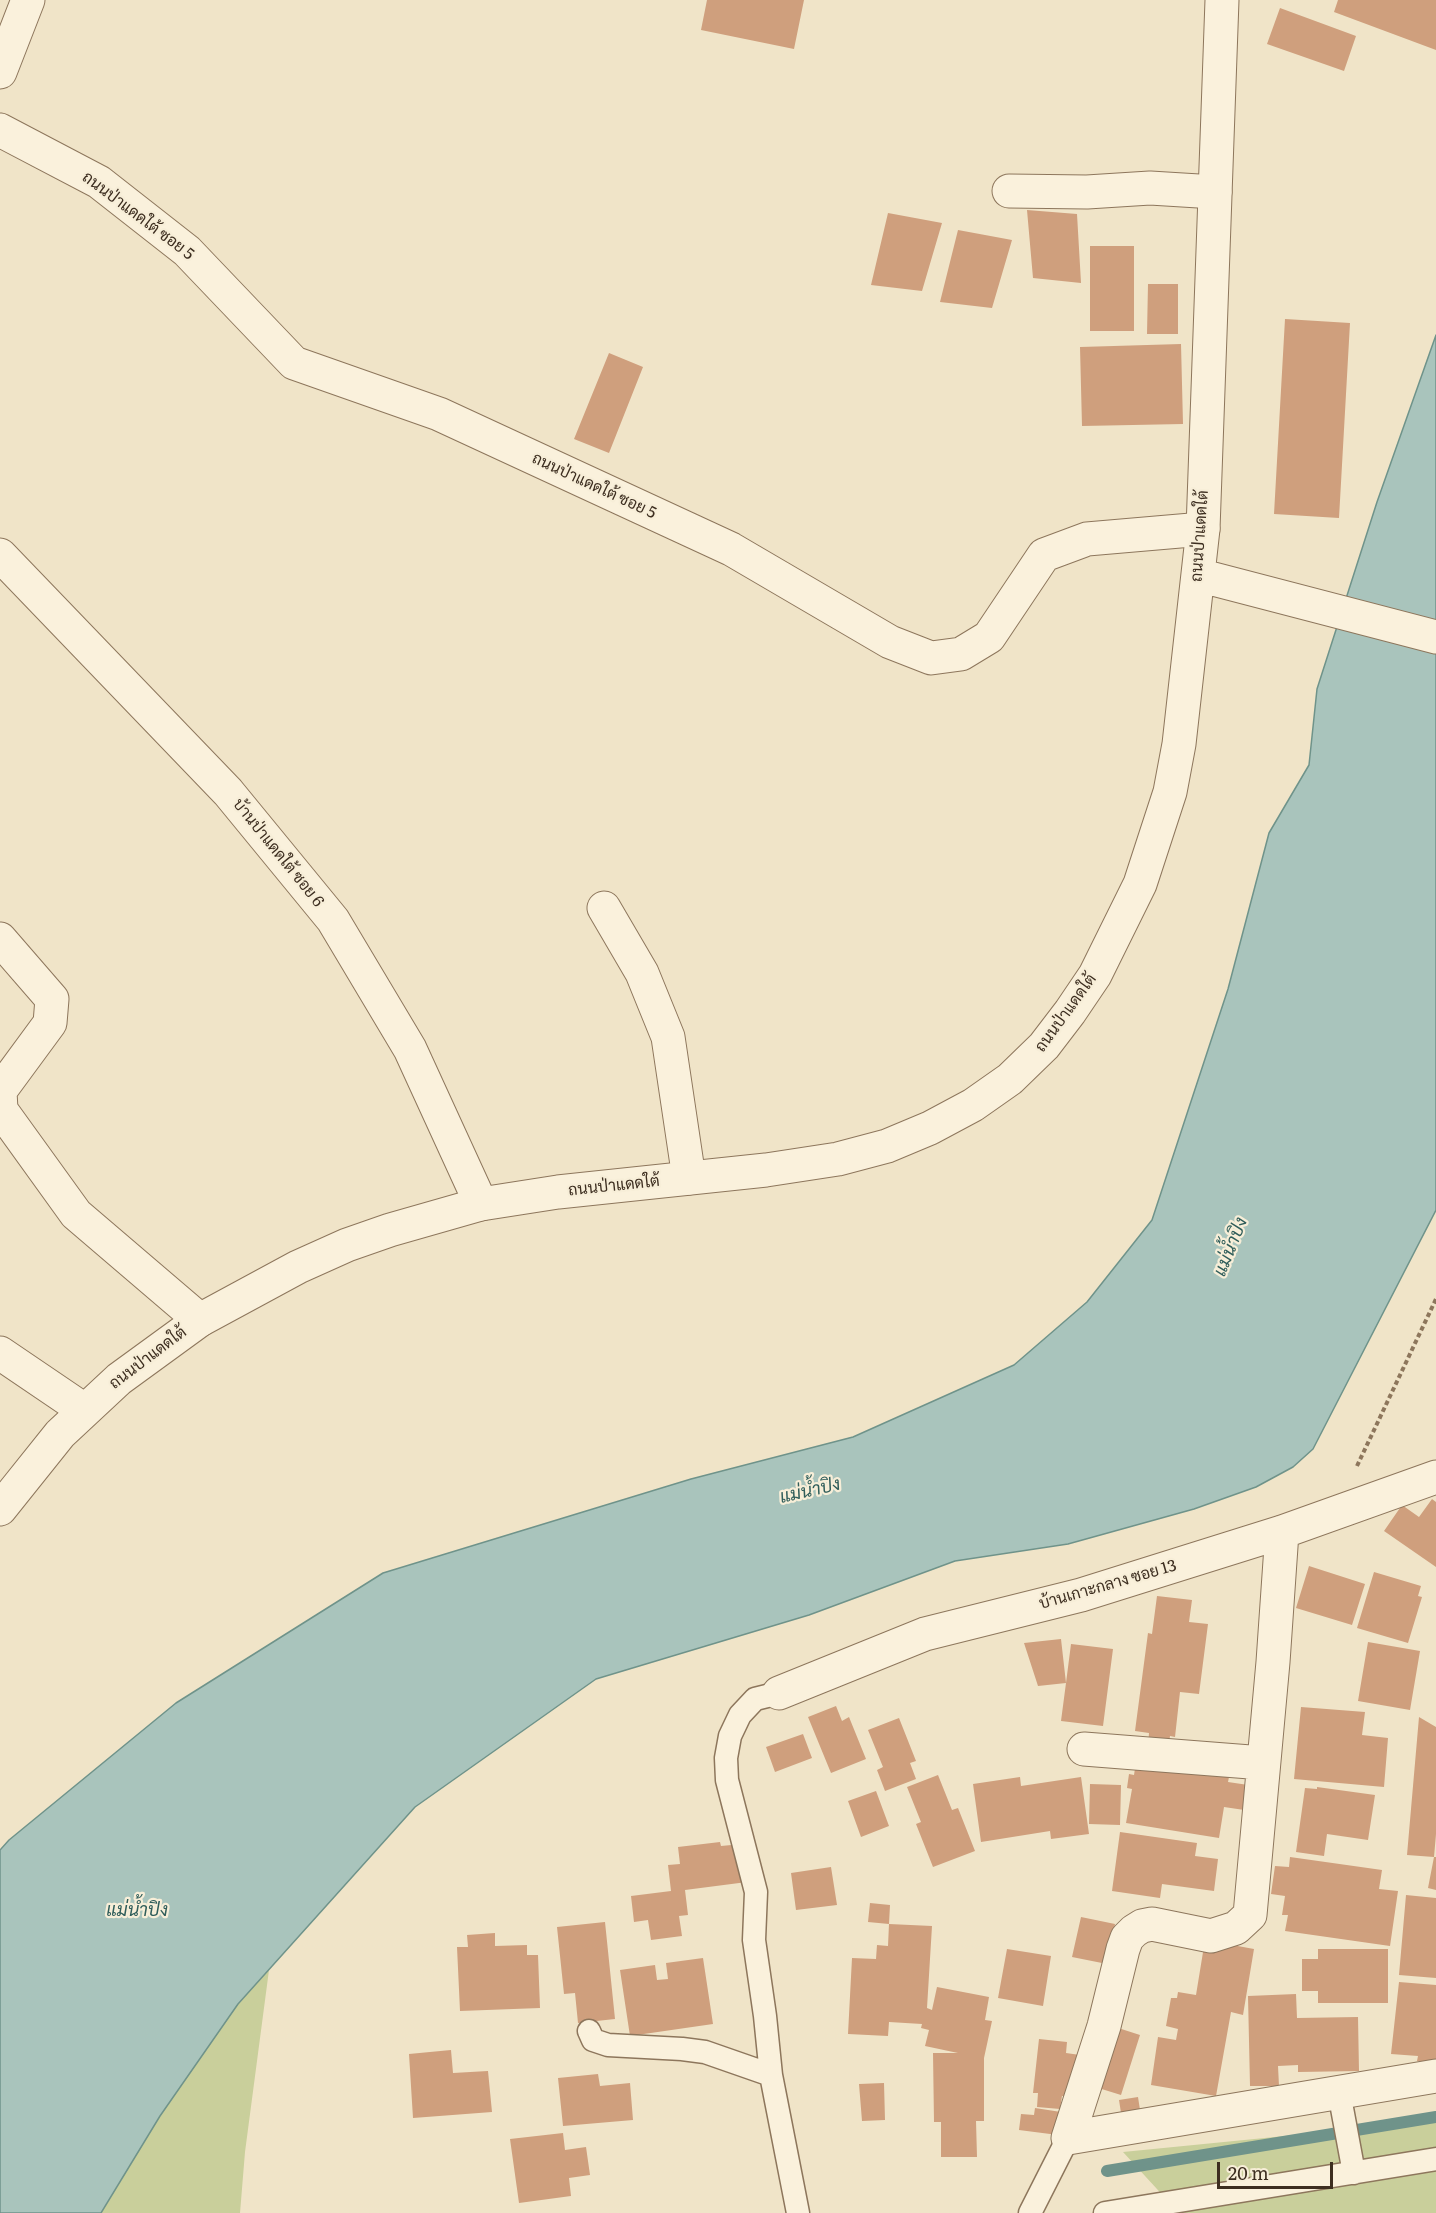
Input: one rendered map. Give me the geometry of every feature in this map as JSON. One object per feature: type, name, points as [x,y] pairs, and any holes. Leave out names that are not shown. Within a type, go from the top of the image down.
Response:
[{"type":"street","points":[[0,72],[28,0]]},
{"type":"street","name":"ถนนป่าแดดใต้","points":[[0,1509],[27,1473],[84,1410],[118,1379],[200,1320],[258,1287],[347,1245],[481,1204],[558,1192],[766,1170],[837,1159],[887,1146],[930,1128],[974,1105],[1010,1079],[1044,1046],[1095,975],[1140,884],[1170,792],[1179,744],[1203,529],[1222,0]]},
{"type":"street","name":"ถนนป่าแดดใต้ ซอย 5","points":[[0,130],[99,182],[187,251],[294,363],[440,414],[731,549],[890,642],[931,658],[961,654],[989,637],[1044,555],[1087,538],[1203,529]]},
{"type":"street","points":[[1009,191],[1087,192],[1150,188],[1215,192]]},
{"type":"street","name":"บ้านป่าแดดใต้ ซอย 6","points":[[0,555],[228,792],[333,920],[410,1049],[481,1204]]},
{"type":"street","points":[[1198,575],[1436,637]]},
{"type":"street","points":[[604,908],[642,973],[668,1037],[689,1178]]},
{"type":"street","points":[[0,939],[52,999],[50,1023],[0,1091],[1,1110],[76,1214],[200,1320]]},
{"type":"street","points":[[0,1353],[84,1410]]},
{"type":"street","name":"บ้านเกาะกลาง ซอย 13","points":[[779,1693],[925,1634],[1082,1595],[1282,1532],[1436,1477]]},
{"type":"street","points":[[1282,1532],[1273,1662],[1250,1915],[1236,1928],[1211,1936],[1152,1924],[1142,1926],[1127,1938],[1104,2026],[1068,2138],[1341,2101],[1436,2076]]},
{"type":"street","points":[[1084,1749],[1263,1763]]},
{"type":"lane","points":[[779,1693],[755,1699],[740,1716],[730,1736],[726,1758],[727,1780],[756,1892],[754,1940],[771,2075],[798,2213]]},
{"type":"lane","points":[[589,2031],[593,2040],[608,2045],[705,2052],[771,2075]]},
{"type":"lane","points":[[1341,2101],[1353,2162]]},
{"type":"lane","points":[[1030,2213],[1068,2138]]},
{"type":"lane","points":[[1105,2213],[1353,2162],[1436,2159]]},
{"type":"green space","points":[[269,1970],[245,2152],[240,2213],[101,2213],[160,2116],[238,2004]]},
{"type":"green space","points":[[1436,2121],[1436,2213],[1179,2213],[1123,2152]]},
{"type":"water","name":"แม่น้ำปิง","points":[[1436,335],[1436,1210],[1313,1449],[1293,1467],[1256,1487],[1194,1509],[1068,1544],[955,1561],[809,1615],[596,1679],[415,1807],[238,2004],[160,2116],[101,2213],[0,2213],[0,1850],[9,1840],[176,1703],[383,1573],[691,1479],[853,1437],[1014,1365],[1087,1302],[1152,1220],[1228,989],[1269,833],[1309,765],[1317,689],[1377,502]]},
{"type":"building","points":[[707,0],[804,0],[794,49],[701,30]]},
{"type":"building","points":[[1338,0],[1436,0],[1436,50],[1334,12]]},
{"type":"building","points":[[1280,8],[1356,36],[1344,71],[1267,44]]},
{"type":"building","points":[[1027,210],[1077,214],[1081,283],[1033,278]]},
{"type":"building","points":[[888,213],[942,223],[922,291],[871,285]]},
{"type":"building","points":[[958,230],[1012,240],[992,308],[940,302]]},
{"type":"building","points":[[1090,246],[1134,246],[1134,331],[1090,331]]},
{"type":"building","points":[[1148,284],[1178,284],[1178,334],[1147,334]]},
{"type":"building","points":[[1285,319],[1350,323],[1339,518],[1274,514]]},
{"type":"building","points":[[1181,344],[1183,424],[1082,426],[1080,347]]},
{"type":"building","points":[[609,353],[643,367],[609,453],[574,439]]},
{"type":"building","points":[[1432,1499],[1436,1502],[1436,1567],[1384,1531],[1402,1505],[1419,1517]]},
{"type":"building","points":[[1309,1566],[1365,1584],[1352,1625],[1296,1608]]},
{"type":"building","points":[[1374,1572],[1421,1586],[1418,1596],[1422,1597],[1408,1643],[1357,1628]]},
{"type":"building","points":[[1157,1596],[1192,1600],[1189,1622],[1208,1624],[1199,1694],[1180,1692],[1175,1737],[1170,1736],[1168,1750],[1148,1747],[1149,1733],[1135,1731],[1148,1633],[1152,1634]]},
{"type":"building","points":[[1061,1639],[1066,1683],[1038,1686],[1024,1643]]},
{"type":"building","points":[[1368,1642],[1420,1651],[1410,1710],[1358,1701]]},
{"type":"building","points":[[1071,1644],[1113,1649],[1103,1726],[1061,1721]]},
{"type":"building","points":[[836,1706],[842,1721],[849,1717],[866,1759],[831,1773],[808,1717]]},
{"type":"building","points":[[1301,1707],[1365,1712],[1362,1735],[1388,1738],[1384,1787],[1294,1779]]},
{"type":"building","points":[[1419,1717],[1436,1727],[1434,1857],[1407,1855]]},
{"type":"building","points":[[899,1718],[916,1761],[910,1763],[916,1779],[885,1791],[877,1770],[883,1767],[868,1730]]},
{"type":"building","points":[[803,1734],[812,1758],[775,1772],[766,1747]]},
{"type":"building","points":[[1136,1762],[1229,1777],[1228,1782],[1255,1786],[1251,1811],[1224,1807],[1219,1838],[1126,1823],[1132,1789],[1127,1788],[1129,1774],[1134,1775]]},
{"type":"building","points":[[938,1775],[952,1810],[958,1808],[975,1851],[933,1867],[916,1824],[921,1822],[907,1787]]},
{"type":"building","points":[[1020,1777],[1021,1786],[1081,1777],[1089,1834],[1051,1839],[1050,1831],[981,1842],[973,1784]]},
{"type":"building","points":[[1090,1784],[1121,1785],[1120,1825],[1089,1824]]},
{"type":"building","points":[[1317,1787],[1375,1795],[1368,1840],[1327,1834],[1324,1856],[1296,1852],[1305,1788],[1317,1789]]},
{"type":"building","points":[[876,1791],[889,1826],[861,1837],[848,1801]]},
{"type":"building","points":[[1120,1832],[1197,1843],[1195,1856],[1218,1859],[1214,1891],[1162,1884],[1160,1898],[1112,1891]]},
{"type":"building","points":[[720,1842],[721,1846],[742,1844],[747,1882],[685,1890],[688,1915],[679,1916],[682,1936],[651,1940],[648,1920],[634,1922],[631,1896],[671,1891],[668,1865],[680,1864],[678,1847]]},
{"type":"building","points":[[1290,1857],[1382,1870],[1379,1889],[1398,1891],[1390,1946],[1285,1931],[1288,1915],[1282,1915],[1285,1896],[1271,1894],[1275,1866],[1289,1867]]},
{"type":"building","points":[[1434,1857],[1436,1857],[1436,1890],[1428,1888]]},
{"type":"building","points":[[831,1867],[837,1905],[796,1910],[791,1873]]},
{"type":"building","points":[[1406,1895],[1436,1898],[1436,1978],[1399,1975]]},
{"type":"building","points":[[870,1903],[890,1905],[889,1924],[868,1922]]},
{"type":"building","points":[[1081,1917],[1115,1924],[1107,1964],[1072,1957]]},
{"type":"building","points":[[605,1922],[615,2019],[578,2023],[575,1993],[564,1994],[557,1927]]},
{"type":"building","points":[[889,1924],[932,1926],[927,2008],[932,2010],[937,1987],[989,1997],[985,2020],[992,2021],[984,2058],[984,2121],[976,2121],[977,2157],[941,2157],[941,2122],[934,2122],[933,2053],[958,2053],[925,2046],[929,2030],[921,2028],[922,2024],[889,2022],[888,2036],[848,2034],[852,1958],[876,1959],[877,1945],[888,1946]]},
{"type":"building","points":[[495,1933],[495,1946],[527,1945],[527,1955],[538,1955],[540,2008],[460,2011],[457,1947],[468,1947],[467,1935]]},
{"type":"building","points":[[1205,1940],[1254,1949],[1243,2015],[1231,2012],[1216,2096],[1151,2085],[1158,2037],[1176,2040],[1178,2029],[1166,2026],[1171,1998],[1177,1998],[1178,1992],[1196,1995]]},
{"type":"building","points":[[1007,1949],[1051,1956],[1043,2006],[998,1998]]},
{"type":"building","points":[[1318,1949],[1388,1949],[1388,2003],[1318,2003],[1318,1991],[1302,1991],[1302,1959],[1318,1959]]},
{"type":"building","points":[[703,1958],[713,2024],[630,2036],[620,1970],[655,1965],[657,1980],[668,1979],[666,1963]]},
{"type":"building","points":[[1399,1982],[1436,1985],[1436,2063],[1417,2061],[1418,2056],[1391,2054]]},
{"type":"building","points":[[1296,1994],[1297,2018],[1358,2017],[1359,2071],[1298,2072],[1298,2065],[1278,2066],[1279,2086],[1250,2086],[1248,1996]]},
{"type":"building","points":[[1112,2026],[1140,2035],[1121,2095],[1092,2086]]},
{"type":"building","points":[[1039,2039],[1067,2042],[1066,2053],[1087,2056],[1072,2097],[1062,2096],[1060,2109],[1037,2107],[1038,2093],[1033,2093]]},
{"type":"building","points":[[451,2050],[453,2073],[488,2071],[492,2112],[413,2118],[409,2054]]},
{"type":"building","points":[[598,2074],[600,2086],[630,2083],[633,2120],[563,2126],[558,2078]]},
{"type":"building","points":[[884,2083],[885,2120],[862,2121],[859,2084]]},
{"type":"building","points":[[1138,2097],[1140,2110],[1124,2132],[1119,2100]]},
{"type":"building","points":[[1035,2108],[1061,2112],[1058,2135],[1019,2130],[1021,2114],[1034,2115]]},
{"type":"building","points":[[563,2133],[565,2150],[586,2147],[590,2175],[569,2178],[571,2196],[519,2203],[510,2139]]},
{"type":"waterway","points":[[1107,2171],[1436,2117]]}]
